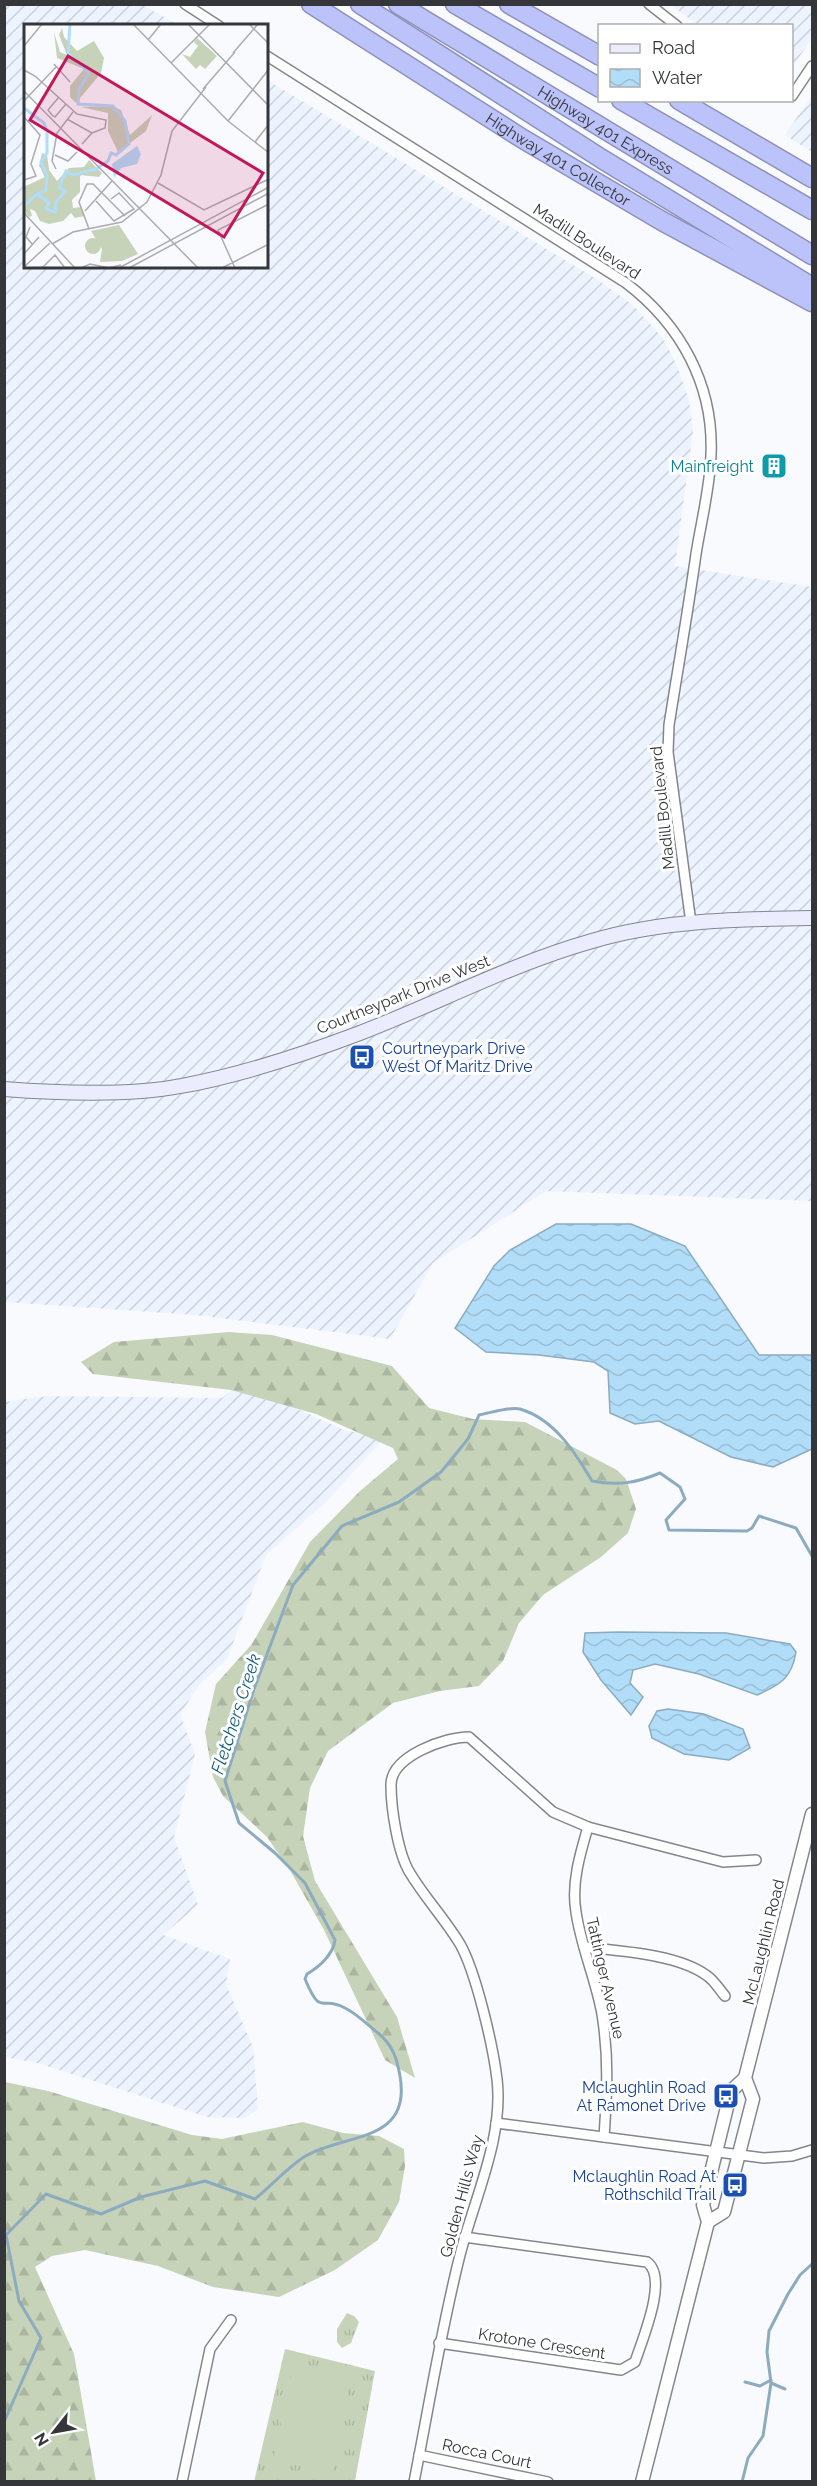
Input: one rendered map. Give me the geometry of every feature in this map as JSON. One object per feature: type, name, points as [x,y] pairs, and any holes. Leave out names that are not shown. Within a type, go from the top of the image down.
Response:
[{"type":"highway","name":"Highway 401 Collector","points":[[310,4],[523,140],[662,221],[813,302]]},
{"type":"highway","points":[[360,4],[602,159],[813,287]]},
{"type":"highway","name":"Highway 401 Express","points":[[398,4],[813,255]]},
{"type":"highway","name":"Highway 401 Express","points":[[455,4],[598,87]]},
{"type":"highway","points":[[509,4],[598,55]]},
{"type":"highway","name":"Highway 401 Express","points":[[624,102],[813,210]]},
{"type":"highway","points":[[682,102],[813,178]]},
{"type":"main road","name":"Courtneypark Drive West","points":[[4,1089],[93,1092],[180,1086],[266,1066],[360,1033],[526,961],[595,940],[691,923],[813,918]]},
{"type":"street","points":[[186,4],[216,24]]},
{"type":"street","points":[[649,4],[674,24]]},
{"type":"street","name":"Madill Boulevard","points":[[268,57],[626,283],[659,311],[684,346],[694,365],[708,406],[711,457],[669,725],[668,752],[691,923]]},
{"type":"street","points":[[793,95],[813,66]]},
{"type":"street","name":"Golden Hills Way","points":[[414,2481],[439,2343],[464,2237],[496,2123],[497,2080],[477,1989],[460,1945],[409,1871],[395,1824],[391,1784],[393,1772],[405,1759],[415,1754],[453,1737],[469,1737],[553,1812],[588,1827],[723,1862],[756,1860]]},
{"type":"street","name":"McLaughlin Road","points":[[642,2481],[708,2222],[703,2205],[731,2091],[745,2078],[813,1814]]},
{"type":"street","name":"Tattinger Avenue","points":[[588,1827],[580,1855],[575,1888],[576,1911],[602,2012],[609,2065],[604,2137]]},
{"type":"street","points":[[584,1947],[627,1952],[684,1964],[707,1975],[725,1996]]},
{"type":"street","name":"McLaughlin Road","points":[[708,2222],[724,2212],[753,2099],[745,2078]]},
{"type":"street","points":[[496,2123],[764,2158],[792,2156],[813,2150]]},
{"type":"street","name":"Krotone Crescent","points":[[439,2343],[621,2370],[634,2362],[653,2306],[657,2275],[653,2266],[647,2262],[464,2237]]},
{"type":"street","points":[[182,2481],[210,2349],[231,2320]]},
{"type":"street","name":"Rocca Court","points":[[419,2455],[548,2481]]},
{"type":"shaded area","points":[[5,5],[143,5],[176,24],[24,24],[24,268],[268,268],[268,81],[598,280],[633,305],[663,338],[678,368],[689,400],[693,431],[675,566],[812,587],[812,1201],[546,1191],[433,1263],[390,1339],[195,1315],[5,1302]]},
{"type":"shaded area","points":[[670,5],[812,5],[812,38],[793,66],[793,24],[698,24]]},
{"type":"shaded area","points":[[812,95],[812,152],[785,135]]},
{"type":"shaded area","points":[[241,1383],[346,1431],[386,1436],[327,1501],[266,1555],[227,1659],[198,1686],[180,1715],[195,1754],[174,1837],[198,1905],[163,1935],[230,1959],[226,1984],[253,2047],[258,2109],[245,2118],[207,2117],[37,2063],[5,2057],[4,1402],[47,1396],[222,1398]]},
{"type":"green space","points":[[229,1332],[272,1335],[392,1366],[429,1408],[473,1419],[525,1422],[617,1470],[626,1479],[636,1509],[628,1533],[601,1557],[543,1595],[519,1623],[503,1661],[479,1686],[440,1691],[393,1703],[328,1751],[310,1788],[303,1836],[315,1881],[397,2017],[415,2078],[385,2060],[324,1930],[291,1872],[267,1837],[223,1796],[213,1777],[205,1732],[216,1684],[252,1644],[310,1542],[360,1491],[398,1459],[393,1448],[316,1414],[231,1390],[93,1374],[81,1362],[114,1342]]},
{"type":"green space","points":[[5,2082],[48,2091],[192,2135],[222,2139],[303,2122],[343,2133],[379,2136],[404,2149],[405,2166],[399,2202],[378,2240],[335,2270],[279,2297],[213,2287],[158,2266],[85,2250],[52,2256],[35,2267],[74,2354],[96,2481],[5,2481]]},
{"type":"green space","points":[[347,2313],[359,2322],[351,2343],[342,2348],[337,2342],[337,2329]]},
{"type":"green space","points":[[285,2349],[375,2371],[355,2481],[254,2482]]},
{"type":"green space","points":[[293,2366],[351,2378],[332,2473],[273,2460]]},
{"type":"water","points":[[556,1224],[631,1224],[685,1246],[759,1355],[812,1355],[812,1449],[773,1467],[731,1457],[659,1421],[635,1424],[610,1413],[608,1371],[594,1362],[539,1355],[486,1352],[455,1328],[494,1266],[510,1250]]},
{"type":"water","points":[[585,1633],[726,1633],[790,1644],[796,1652],[791,1668],[784,1679],[757,1695],[699,1674],[655,1664],[633,1670],[630,1683],[643,1697],[631,1715],[601,1680],[583,1652]]},
{"type":"water","points":[[668,1709],[704,1714],[743,1729],[750,1748],[729,1760],[684,1754],[652,1738],[649,1726],[657,1711]]},
{"type":"waterway","name":"Fletchers Creek","points":[[4,2422],[41,2338],[19,2301],[6,2235],[46,2194],[101,2214],[141,2197],[205,2181],[255,2199],[304,2157],[320,2149],[371,2133],[385,2125],[396,2114],[401,2098],[400,2076],[394,2053],[387,2042],[354,2013],[337,2004],[322,2003],[315,1998],[305,1979],[307,1974],[328,1956],[335,1940],[305,1883],[275,1853],[239,1823],[225,1781],[254,1689],[293,1585],[342,1526],[399,1502],[441,1472],[468,1439],[479,1415],[516,1408],[543,1420],[553,1429],[571,1448],[592,1481],[627,1483],[660,1473],[680,1487],[685,1499],[666,1520],[669,1530],[747,1531],[752,1528],[759,1516],[796,1528],[812,1556]]},
{"type":"waterway","points":[[742,2482],[748,2458],[763,2436],[771,2383],[767,2352],[769,2331],[800,2275],[812,2264]]},
{"type":"waterway","points":[[745,2382],[760,2386],[771,2380]]},
{"type":"waterway","points":[[771,2383],[785,2389]]},
{"type":"place","name":"Mainfreight","points":[[774,466]]},
{"type":"place","name":"Courtneypark Drive West Of Maritz Drive","points":[[362,1057]]},
{"type":"place","name":"Mclaughlin Road At Ramonet Drive","points":[[726,2096]]},
{"type":"place","name":"Mclaughlin Road At Rothschild Trail","points":[[735,2185]]}]
